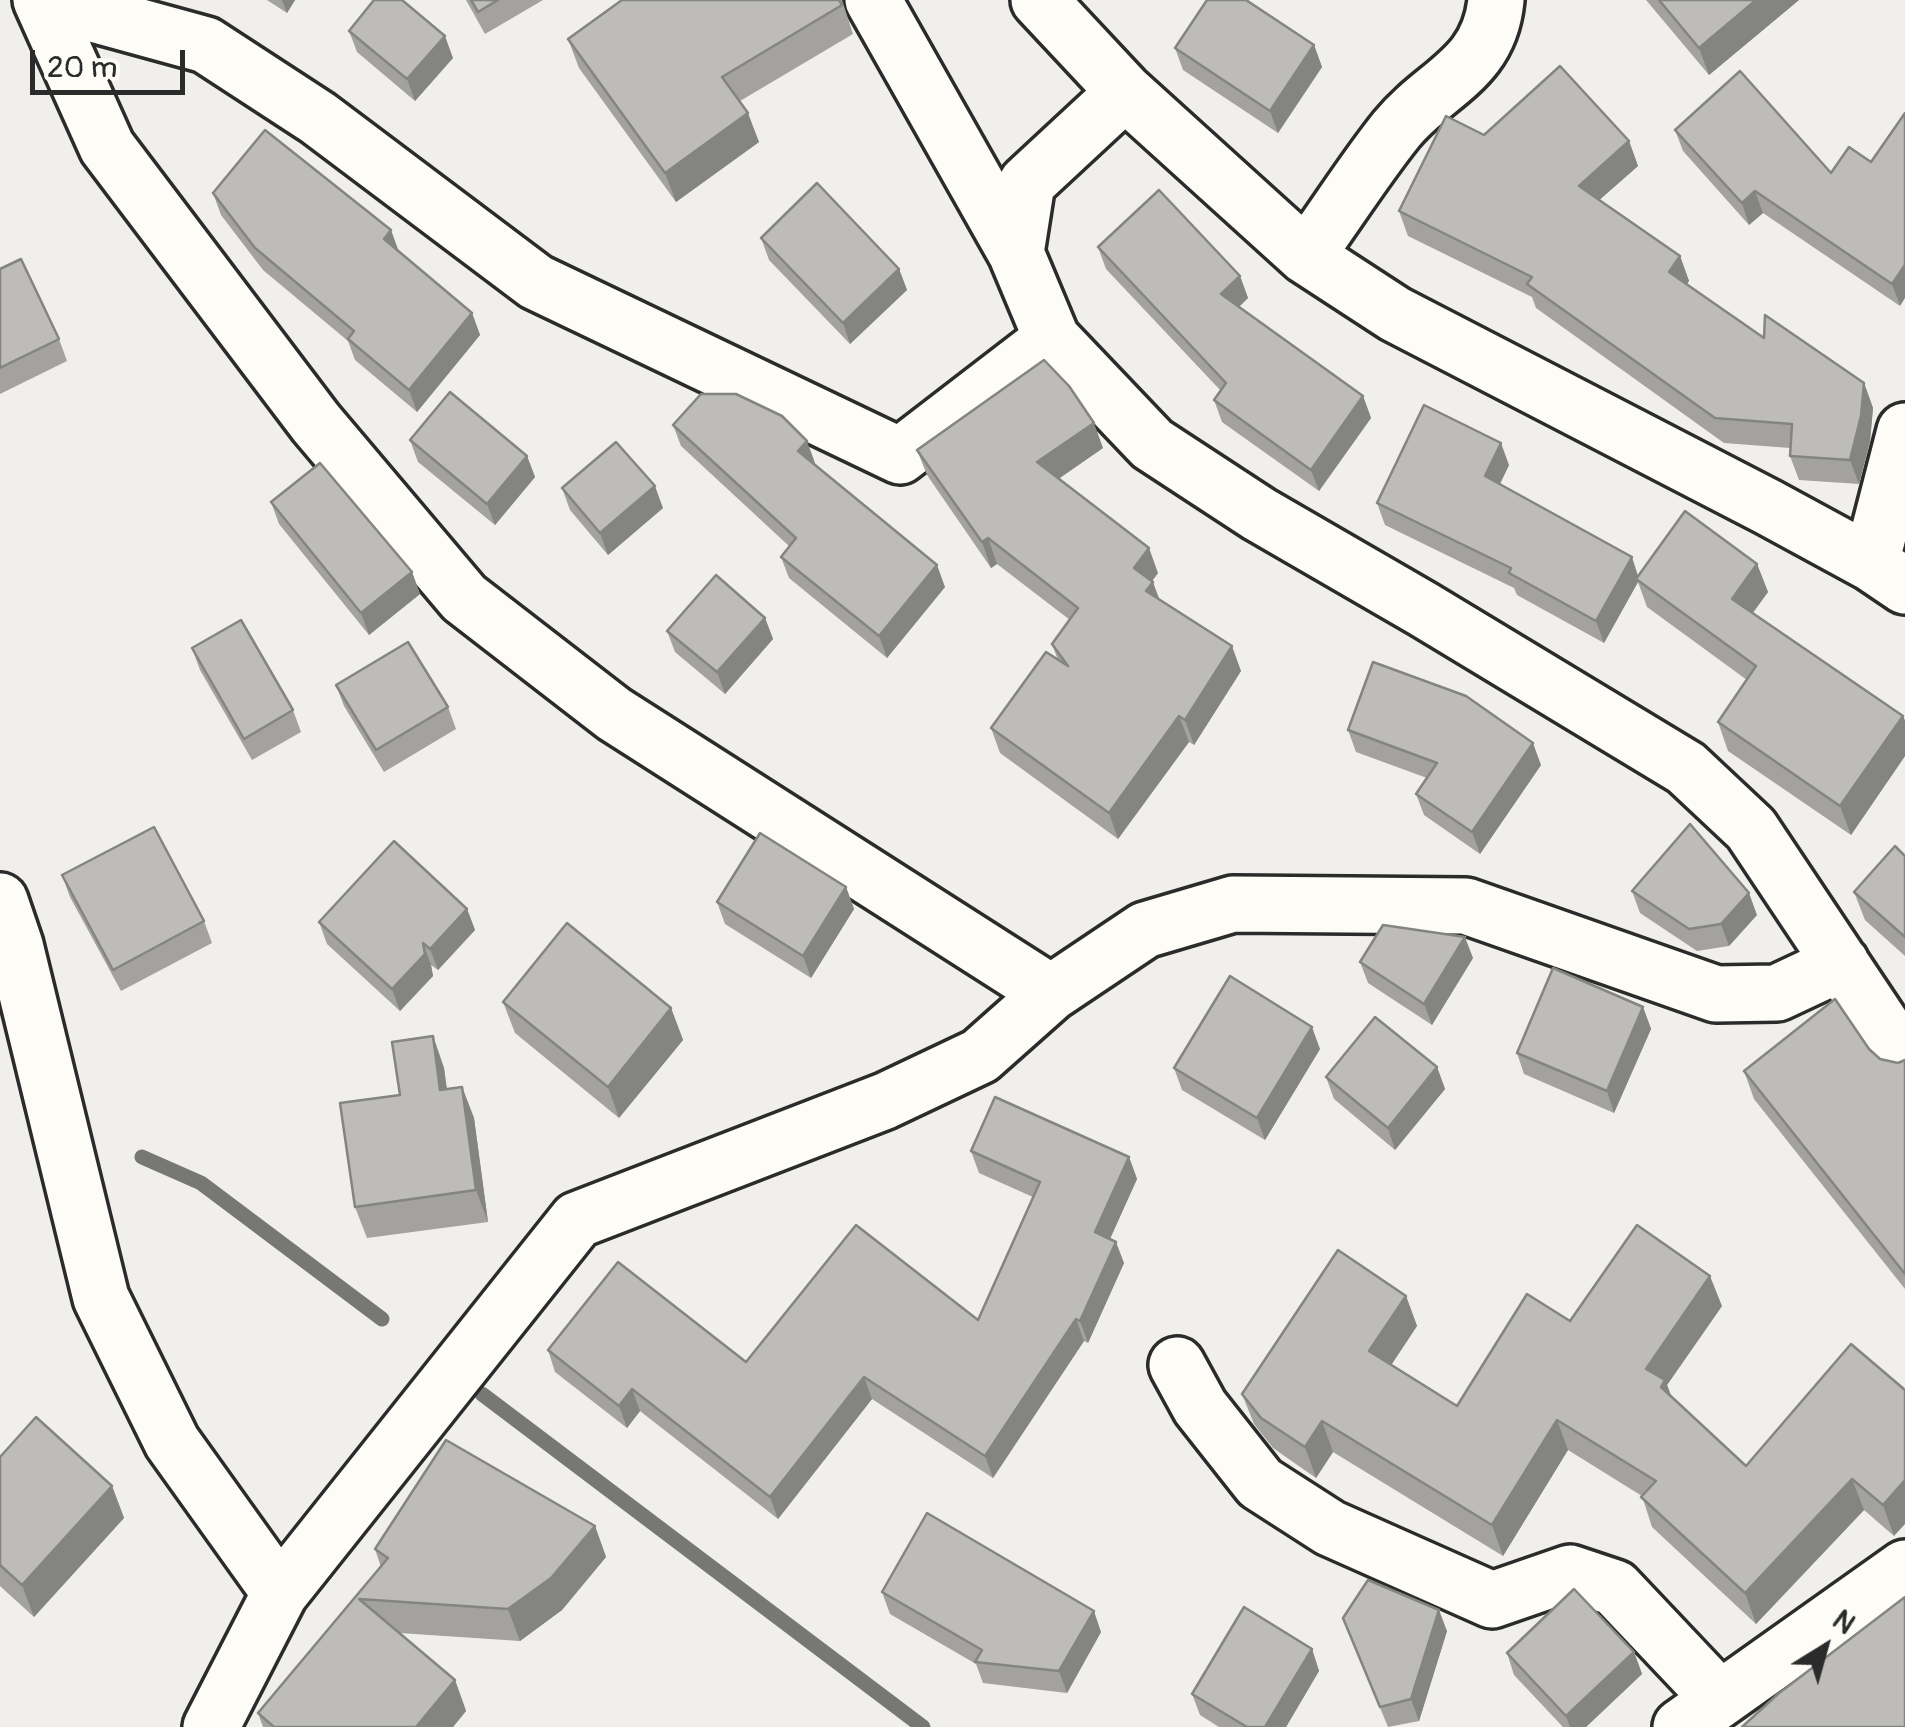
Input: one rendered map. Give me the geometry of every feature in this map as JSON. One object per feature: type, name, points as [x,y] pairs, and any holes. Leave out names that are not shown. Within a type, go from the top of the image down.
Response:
[{"type":"street","points":[[41,0],[206,45],[318,118],[536,282],[900,456],[1052,339]]},
{"type":"street","points":[[41,0],[107,148],[316,423],[464,598],[614,714],[1051,993]]},
{"type":"street","points":[[873,0],[1016,253],[1052,339],[1152,444],[1258,514],[1424,609],[1686,768],[1751,829],[1905,1060]]},
{"type":"street","points":[[1039,0],[1125,92],[1306,256],[1394,314],[1888,574],[1905,430]]},
{"type":"street","points":[[1306,256],[1398,127],[1474,60],[1493,26],[1496,0]]},
{"type":"street","points":[[1016,253],[1027,184],[1125,92]]},
{"type":"street","points":[[0,901],[15,945],[101,1298],[172,1442],[280,1593]]},
{"type":"street","points":[[211,1727],[280,1593],[577,1220],[885,1101],[980,1056],[1051,993],[1145,930],[1233,904],[1466,906],[1716,994],[1778,993],[1840,962]]},
{"type":"street","points":[[1177,1365],[1200,1406],[1260,1484],[1330,1528],[1492,1600],[1570,1573],[1616,1588],[1700,1712],[1905,1568]]},
{"type":"building","points":[[374,0],[402,0],[445,36],[407,79],[349,31]]},
{"type":"building","points":[[471,0],[498,0],[478,12]]},
{"type":"building","points":[[622,0],[839,0],[842,5],[722,77],[748,113],[665,173],[568,39]]},
{"type":"building","points":[[1207,0],[1246,0],[1314,45],[1270,111],[1175,48]]},
{"type":"building","points":[[1659,0],[1756,0],[1699,48]]},
{"type":"building","points":[[1560,66],[1629,141],[1579,186],[1680,256],[1669,272],[1764,338],[1765,315],[1864,383],[1850,460],[1790,456],[1792,424],[1715,418],[1527,284],[1532,277],[1399,211],[1446,116],[1484,135]]},
{"type":"building","points":[[1740,71],[1831,173],[1849,147],[1871,162],[1905,113],[1905,265],[1892,284],[1755,191],[1742,203],[1675,130]]},
{"type":"building","points":[[265,130],[391,230],[384,239],[472,313],[409,390],[348,339],[354,331],[255,248],[213,193]]},
{"type":"building","points":[[817,183],[899,269],[843,323],[761,238]]},
{"type":"building","points":[[1159,190],[1240,276],[1221,294],[1363,396],[1311,470],[1214,400],[1226,383],[1098,247]]},
{"type":"building","points":[[21,259],[59,339],[0,368],[0,269]]},
{"type":"building","points":[[1044,360],[1069,386],[1094,423],[1037,462],[1149,548],[1134,568],[1153,582],[1146,591],[1232,646],[1185,720],[1179,716],[1109,813],[991,728],[1046,652],[1068,666],[1052,644],[1078,608],[988,538],[982,542],[917,450]]},
{"type":"building","points":[[450,392],[527,456],[487,504],[410,440]]},
{"type":"building","points":[[701,394],[736,394],[782,416],[807,441],[798,451],[937,565],[879,636],[781,557],[796,538],[673,425]]},
{"type":"building","points":[[1424,405],[1501,443],[1485,476],[1632,557],[1596,621],[1509,573],[1511,568],[1377,503]]},
{"type":"building","points":[[616,442],[655,486],[600,533],[562,488]]},
{"type":"building","points":[[320,463],[412,572],[361,613],[271,502]]},
{"type":"building","points":[[1685,511],[1757,564],[1732,599],[1903,716],[1840,806],[1718,722],[1756,666],[1636,579]]},
{"type":"building","points":[[716,575],[765,618],[717,672],[667,631]]},
{"type":"building","points":[[241,620],[293,710],[244,739],[192,648]]},
{"type":"building","points":[[408,642],[448,707],[376,750],[336,685]]},
{"type":"building","points":[[1373,662],[1466,696],[1533,743],[1472,832],[1416,794],[1437,763],[1348,730]]},
{"type":"building","points":[[1690,824],[1749,893],[1721,924],[1689,929],[1632,891]]},
{"type":"building","points":[[154,827],[204,921],[113,970],[62,875]]},
{"type":"building","points":[[760,833],[846,887],[803,956],[717,902]]},
{"type":"building","points":[[394,841],[467,909],[430,949],[423,943],[425,954],[392,989],[319,922]]},
{"type":"building","points":[[1895,846],[1905,856],[1905,937],[1854,892]]},
{"type":"building","points":[[567,923],[671,1008],[608,1087],[503,1002]]},
{"type":"building","points":[[1383,925],[1465,937],[1424,1004],[1360,962]]},
{"type":"building","points":[[1553,968],[1643,1007],[1607,1091],[1517,1053]]},
{"type":"building","points":[[1230,976],[1312,1027],[1257,1118],[1174,1068]]},
{"type":"building","points":[[1835,999],[1880,1059],[1898,1063],[1905,1060],[1905,1274],[1744,1071]]},
{"type":"building","points":[[1375,1017],[1437,1067],[1388,1128],[1326,1077]]},
{"type":"building","points":[[433,1036],[440,1090],[462,1087],[476,1190],[355,1207],[340,1103],[400,1095],[392,1042]]},
{"type":"building","points":[[995,1097],[1129,1157],[1095,1232],[1116,1242],[1080,1321],[1076,1319],[985,1456],[864,1377],[770,1497],[632,1389],[619,1406],[548,1350],[618,1262],[746,1362],[856,1225],[978,1320],[1040,1182],[971,1151]]},
{"type":"building","points":[[1637,1225],[1710,1276],[1646,1369],[1665,1380],[1661,1387],[1746,1466],[1851,1344],[1905,1390],[1905,1480],[1883,1505],[1852,1479],[1745,1593],[1641,1497],[1656,1481],[1557,1420],[1492,1525],[1322,1421],[1305,1447],[1261,1418],[1242,1394],[1338,1250],[1406,1296],[1369,1351],[1457,1406],[1527,1294],[1570,1321]]},
{"type":"building","points":[[36,1417],[112,1486],[22,1585],[0,1565],[0,1457]]},
{"type":"building","points":[[446,1440],[595,1526],[551,1578],[508,1609],[359,1599],[455,1680],[416,1727],[274,1727],[258,1713],[388,1558],[375,1549]]},
{"type":"building","points":[[927,1513],[1094,1611],[1059,1671],[975,1662],[982,1650],[882,1592]]},
{"type":"building","points":[[1368,1580],[1439,1610],[1411,1699],[1380,1707],[1343,1618]]},
{"type":"building","points":[[1574,1589],[1634,1652],[1566,1716],[1507,1653]]},
{"type":"building","points":[[1905,1597],[1905,1727],[1742,1727],[1778,1694]]},
{"type":"building","points":[[1244,1607],[1312,1649],[1265,1727],[1247,1727],[1192,1694]]},
{"type":"waterway","points":[[142,1157],[201,1183],[382,1319]]},
{"type":"waterway","points":[[482,1394],[923,1727]]}]
